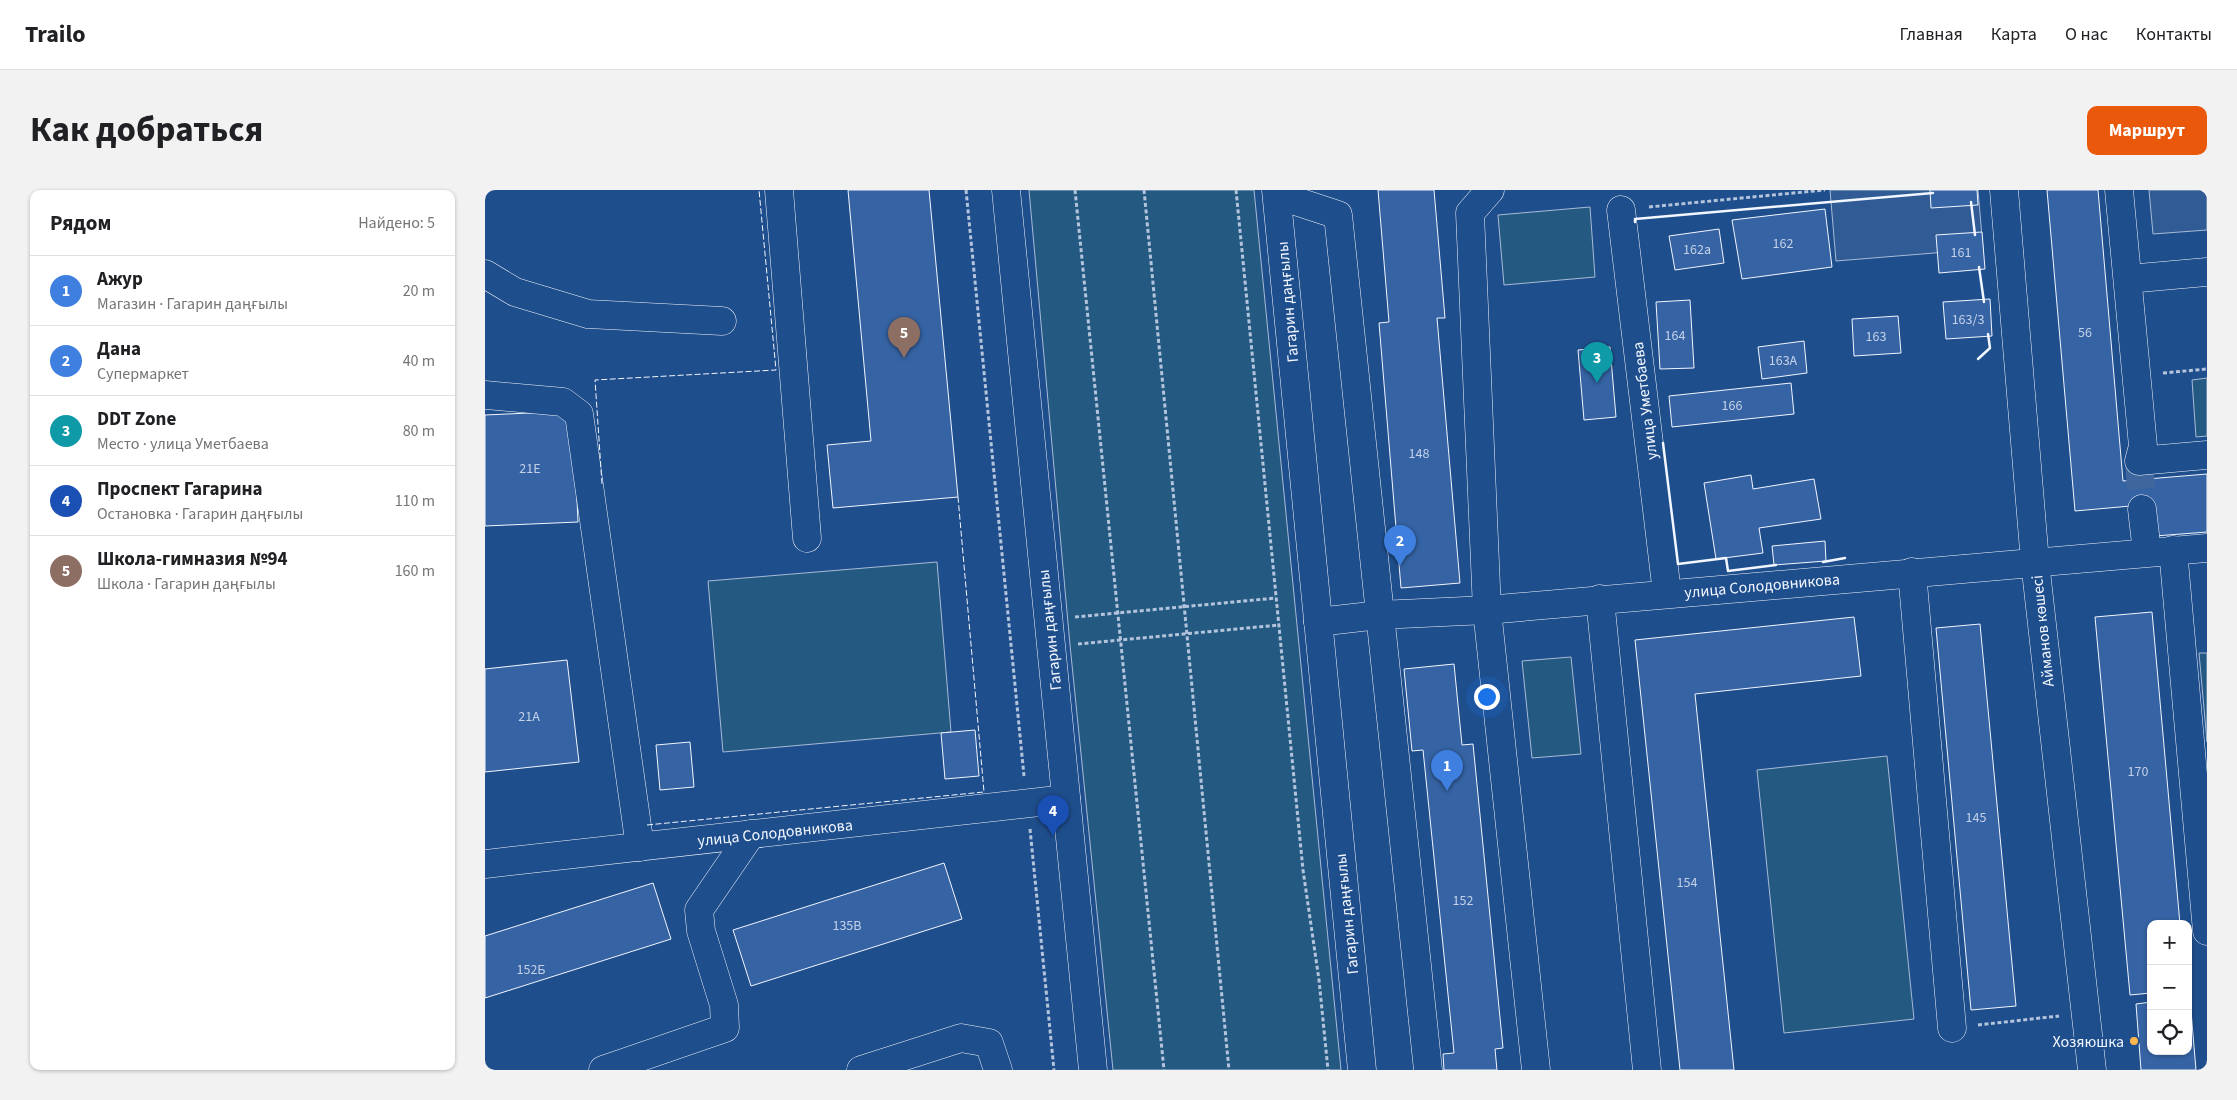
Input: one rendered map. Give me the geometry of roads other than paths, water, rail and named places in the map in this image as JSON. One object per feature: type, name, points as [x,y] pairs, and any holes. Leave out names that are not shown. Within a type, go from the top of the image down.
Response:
[{"type":"street","points":[[779,190],[807,538]]},
{"type":"street","name":"Гагарин даңғылы","points":[[1005,190],[1093,1070]]},
{"type":"street","points":[[1490,190],[1470,213],[1487,610],[1536,1070]]},
{"type":"street","name":"Айманов көшесі","points":[[2004,190],[2035,562],[2092,1070]]},
{"type":"street","points":[[2119,190],[2138,375],[2143,446],[2139,461],[2207,455]]},
{"type":"street","points":[[1276,193],[1338,215],[1428,1070]]},
{"type":"street","name":"Гагарин даңғылы","points":[[1276,193],[1362,1070]]},
{"type":"street","name":"улица Уметбаева","points":[[1621,210],[1667,593]]},
{"type":"street","points":[[2128,279],[2207,272]]},
{"type":"street","points":[[485,274],[515,292],[588,314],[722,321]]},
{"type":"street","points":[[485,395],[563,402],[579,414],[641,847]]},
{"type":"street","points":[[2142,509],[2160,551],[2207,931]]},
{"type":"street","name":"улица Солодовникова","points":[[1318,622],[1379,615],[1487,610],[2207,548]]},
{"type":"street","points":[[1912,572],[1953,1028]]},
{"type":"street","points":[[1600,599],[1647,1070]]},
{"type":"street","name":"улица Солодовникова","points":[[485,864],[1066,799]]},
{"type":"street","points":[[603,1070],[725,1028],[724,1005],[701,932],[699,910],[751,834]]},
{"type":"street","points":[[861,1070],[961,1038],[989,1043],[998,1070]]},
{"type":"tunnel","points":[[2139,461],[2142,509]]},
{"type":"place","name":"Школа-гимназия №94","points":[[904,358]]},
{"type":"place","name":"DDT Zone","points":[[1597,383]]},
{"type":"place","name":"Дана","points":[[1400,566]]},
{"type":"place","name":"Ажур","points":[[1447,791]]},
{"type":"place","name":"Проспект Гагарина","points":[[1053,836]]},
{"type":"place","name":"Хозяюшка","points":[[2134,1041]]}]
